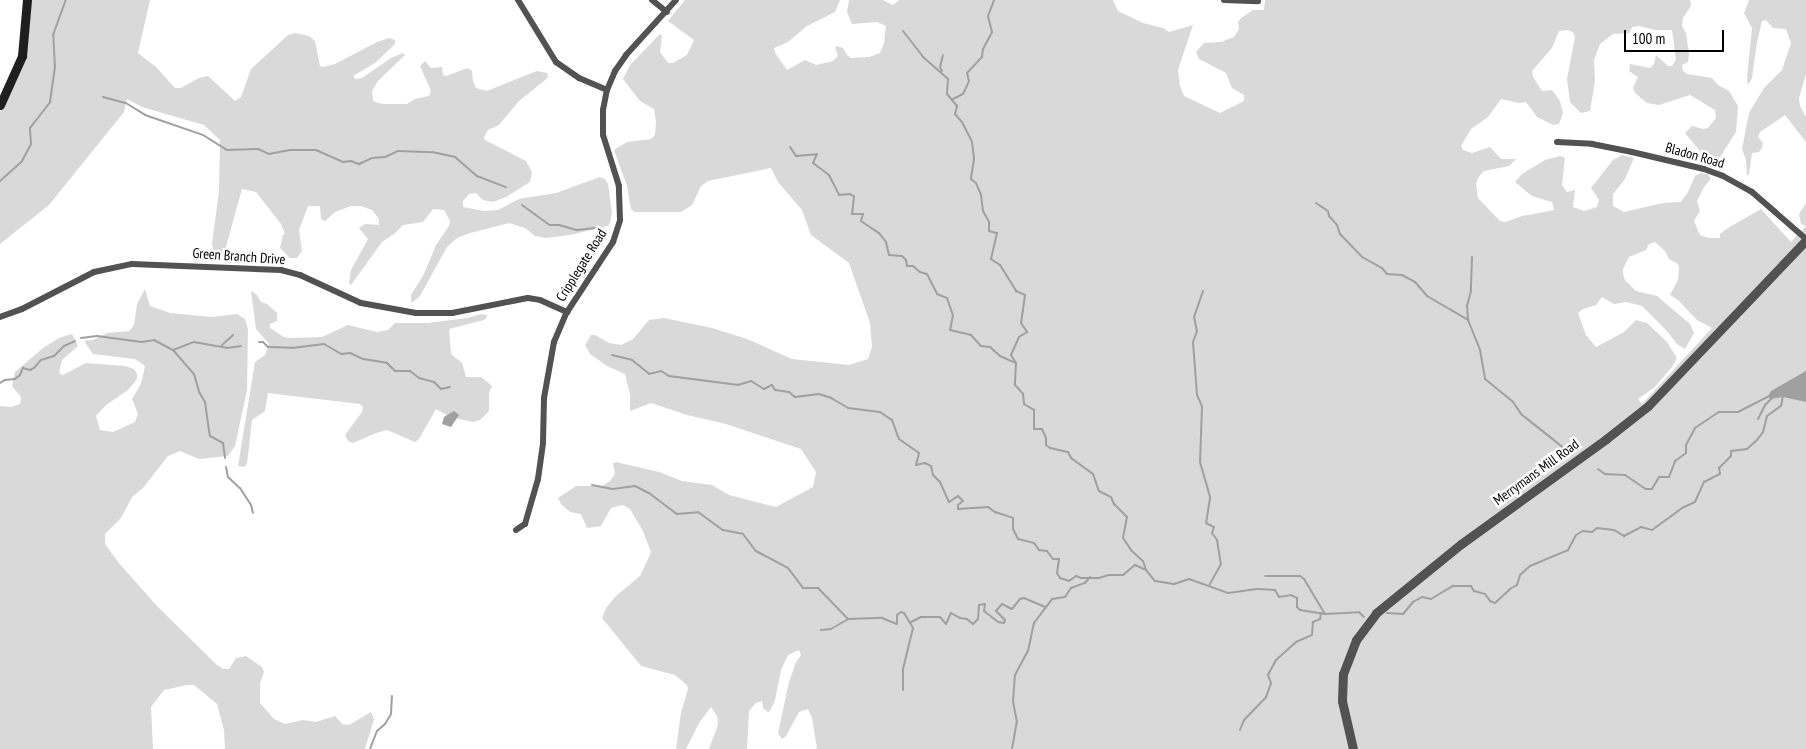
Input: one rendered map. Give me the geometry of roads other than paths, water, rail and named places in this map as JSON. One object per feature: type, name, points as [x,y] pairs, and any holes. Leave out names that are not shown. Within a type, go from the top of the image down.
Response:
[{"type":"main road","points":[[0,105],[22,56],[26,0]]},
{"type":"street","points":[[518,0],[556,62],[579,78],[607,90]]},
{"type":"street","points":[[652,0],[667,12]]},
{"type":"street","name":"Cripplegate Road","points":[[516,530],[525,524],[534,495],[542,452],[544,398],[554,342],[567,312],[610,248],[620,220],[619,186],[603,135],[603,110],[607,90],[615,71],[626,54],[667,12],[676,0]]},
{"type":"street","points":[[1224,0],[1258,1]]},
{"type":"street","name":"Bladon Road","points":[[1557,142],[1584,143],[1624,150],[1704,169],[1723,176],[1752,192],[1806,240]]},
{"type":"street","name":"Merrymans Mill Road","points":[[1353,749],[1342,701],[1343,674],[1356,640],[1376,613],[1461,544],[1606,439],[1648,406],[1806,240]]},
{"type":"street","name":"Green Branch Drive","points":[[0,317],[22,309],[94,272],[132,264],[281,270],[300,275],[361,303],[416,313],[452,313],[528,298],[540,300],[567,312]]},
{"type":"waterway","points":[[0,181],[22,161],[31,144],[30,128],[50,102],[55,68],[53,35],[66,0]]},
{"type":"waterway","points":[[953,99],[963,94],[969,81],[967,73],[982,57],[983,49],[992,32],[988,16],[994,0]]},
{"type":"waterway","points":[[903,31],[923,57],[948,79],[947,94],[957,106],[955,114],[962,122],[972,142],[974,159],[971,179],[976,183],[981,195],[983,211],[989,222],[989,231],[997,233],[991,259],[1000,265],[1016,291],[1025,295],[1021,323],[1027,332],[1019,337],[1011,355],[1016,363],[1015,385],[1023,394],[1024,404],[1034,410],[1034,429],[1042,429],[1046,438],[1046,445],[1050,448],[1068,452],[1071,458],[1093,474],[1099,491],[1111,497],[1114,504],[1127,517],[1123,538],[1131,550],[1143,561],[1146,570]]},
{"type":"waterway","points":[[942,71],[940,67],[943,55]]},
{"type":"waterway","points":[[103,97],[126,103],[145,115],[203,135],[227,150],[258,149],[269,154],[290,150],[316,150],[343,162],[351,161],[359,164],[372,158],[385,157],[398,151],[432,152],[455,157],[477,176],[506,187]]},
{"type":"waterway","points":[[790,147],[796,156],[817,154],[813,163],[829,175],[839,195],[849,194],[854,196],[852,214],[863,214],[861,221],[879,233],[886,242],[889,255],[902,256],[906,260],[907,266],[913,266],[920,272],[927,274],[937,294],[947,298],[953,315],[950,330],[971,335],[981,346],[990,347],[1000,356],[1016,363]]},
{"type":"waterway","points":[[1316,203],[1328,211],[1329,216],[1337,225],[1340,234],[1362,257],[1382,268],[1387,274],[1402,275],[1415,282],[1427,296],[1468,320]]},
{"type":"waterway","points":[[522,205],[550,225],[559,225],[577,230],[595,228]]},
{"type":"waterway","points":[[1472,257],[1471,291],[1467,306],[1468,320],[1480,350],[1485,379],[1513,402],[1521,414],[1565,449]]},
{"type":"waterway","points":[[1203,291],[1194,317],[1197,331],[1193,342],[1197,395],[1202,406],[1200,462],[1210,498],[1206,523],[1214,527],[1212,533],[1217,540],[1221,564],[1209,586]]},
{"type":"waterway","points":[[222,345],[233,335]]},
{"type":"waterway","points":[[81,338],[97,336],[142,342],[154,340],[173,350],[194,374],[199,392],[205,402],[210,436],[223,443],[225,458]]},
{"type":"waterway","points":[[0,383],[5,380],[15,379],[20,375],[23,368],[30,370],[34,368],[41,360],[54,356],[64,346],[75,341]]},
{"type":"waterway","points":[[173,350],[194,342],[227,348],[241,346]]},
{"type":"waterway","points":[[259,342],[263,342],[268,347],[292,348],[324,344],[341,354],[350,353],[363,359],[387,363],[395,371],[410,371],[419,378],[434,382],[441,389],[450,387]]},
{"type":"waterway","points":[[612,355],[632,360],[649,374],[661,371],[669,376],[738,385],[751,381],[764,389],[772,385],[775,390],[789,392],[795,397],[819,394],[831,398],[848,408],[880,412],[892,420],[899,439],[919,453],[916,465],[925,463],[931,466],[933,475],[940,482],[949,502],[958,496],[963,501],[958,505],[958,509],[988,507],[995,512],[1013,518],[1013,529],[1018,539],[1034,543],[1039,550],[1047,551],[1053,559],[1059,559],[1057,573],[1060,578],[1069,581],[1076,576],[1081,578],[1099,578],[1109,575],[1123,575],[1135,565],[1146,570],[1155,581],[1174,584],[1189,579],[1228,593],[1257,589],[1275,590],[1279,597],[1291,595],[1297,598],[1297,607],[1300,610],[1325,614],[1359,612],[1364,617]]},
{"type":"waterway","points":[[1598,469],[1605,474],[1625,475],[1646,489],[1652,489],[1659,477],[1669,477],[1675,461],[1686,453],[1686,445],[1695,428],[1719,412],[1738,412],[1771,395]]},
{"type":"waterway","points":[[1387,613],[1403,614],[1413,602],[1422,597],[1431,599],[1453,586],[1471,586],[1474,591],[1485,594],[1490,601],[1495,603],[1517,585],[1520,575],[1530,566],[1568,550],[1576,535],[1583,531],[1592,532],[1597,528],[1614,530],[1624,536],[1641,527],[1652,530],[1682,508],[1695,502],[1704,482],[1720,474],[1719,468],[1731,456],[1731,451],[1747,449],[1757,440],[1763,432],[1767,416],[1781,406],[1783,396]]},
{"type":"waterway","points":[[1758,419],[1765,405],[1773,397]]},
{"type":"waterway","points":[[226,467],[228,477],[240,488],[251,505],[253,513]]},
{"type":"waterway","points":[[592,485],[613,489],[635,486],[649,493],[677,514],[698,512],[723,530],[743,534],[756,551],[788,568],[803,588],[818,588],[848,619]]},
{"type":"waterway","points":[[1265,576],[1300,576],[1304,579],[1325,614]]},
{"type":"waterway","points":[[1012,749],[1017,722],[1013,702],[1015,675],[1028,651],[1034,623],[1052,599],[1065,597],[1071,588],[1085,583],[1090,577]]},
{"type":"waterway","points":[[911,622],[921,617],[940,617],[946,624],[951,613],[960,618],[967,619],[973,624],[978,619],[979,605],[985,604],[984,611],[998,622],[1004,623],[1005,620],[996,611],[1002,604],[1012,609],[1020,599],[1024,598],[1045,607]]},
{"type":"waterway","points":[[821,630],[831,629],[848,619],[882,618],[897,624],[897,615],[901,612],[904,613],[913,628],[903,669],[903,690]]},
{"type":"waterway","points":[[1240,730],[1244,720],[1266,697],[1271,683],[1268,675],[1276,660],[1296,642],[1312,635],[1313,622],[1320,619],[1321,613]]},
{"type":"waterway","points":[[370,749],[377,731],[385,724],[391,714],[392,696]]}]
